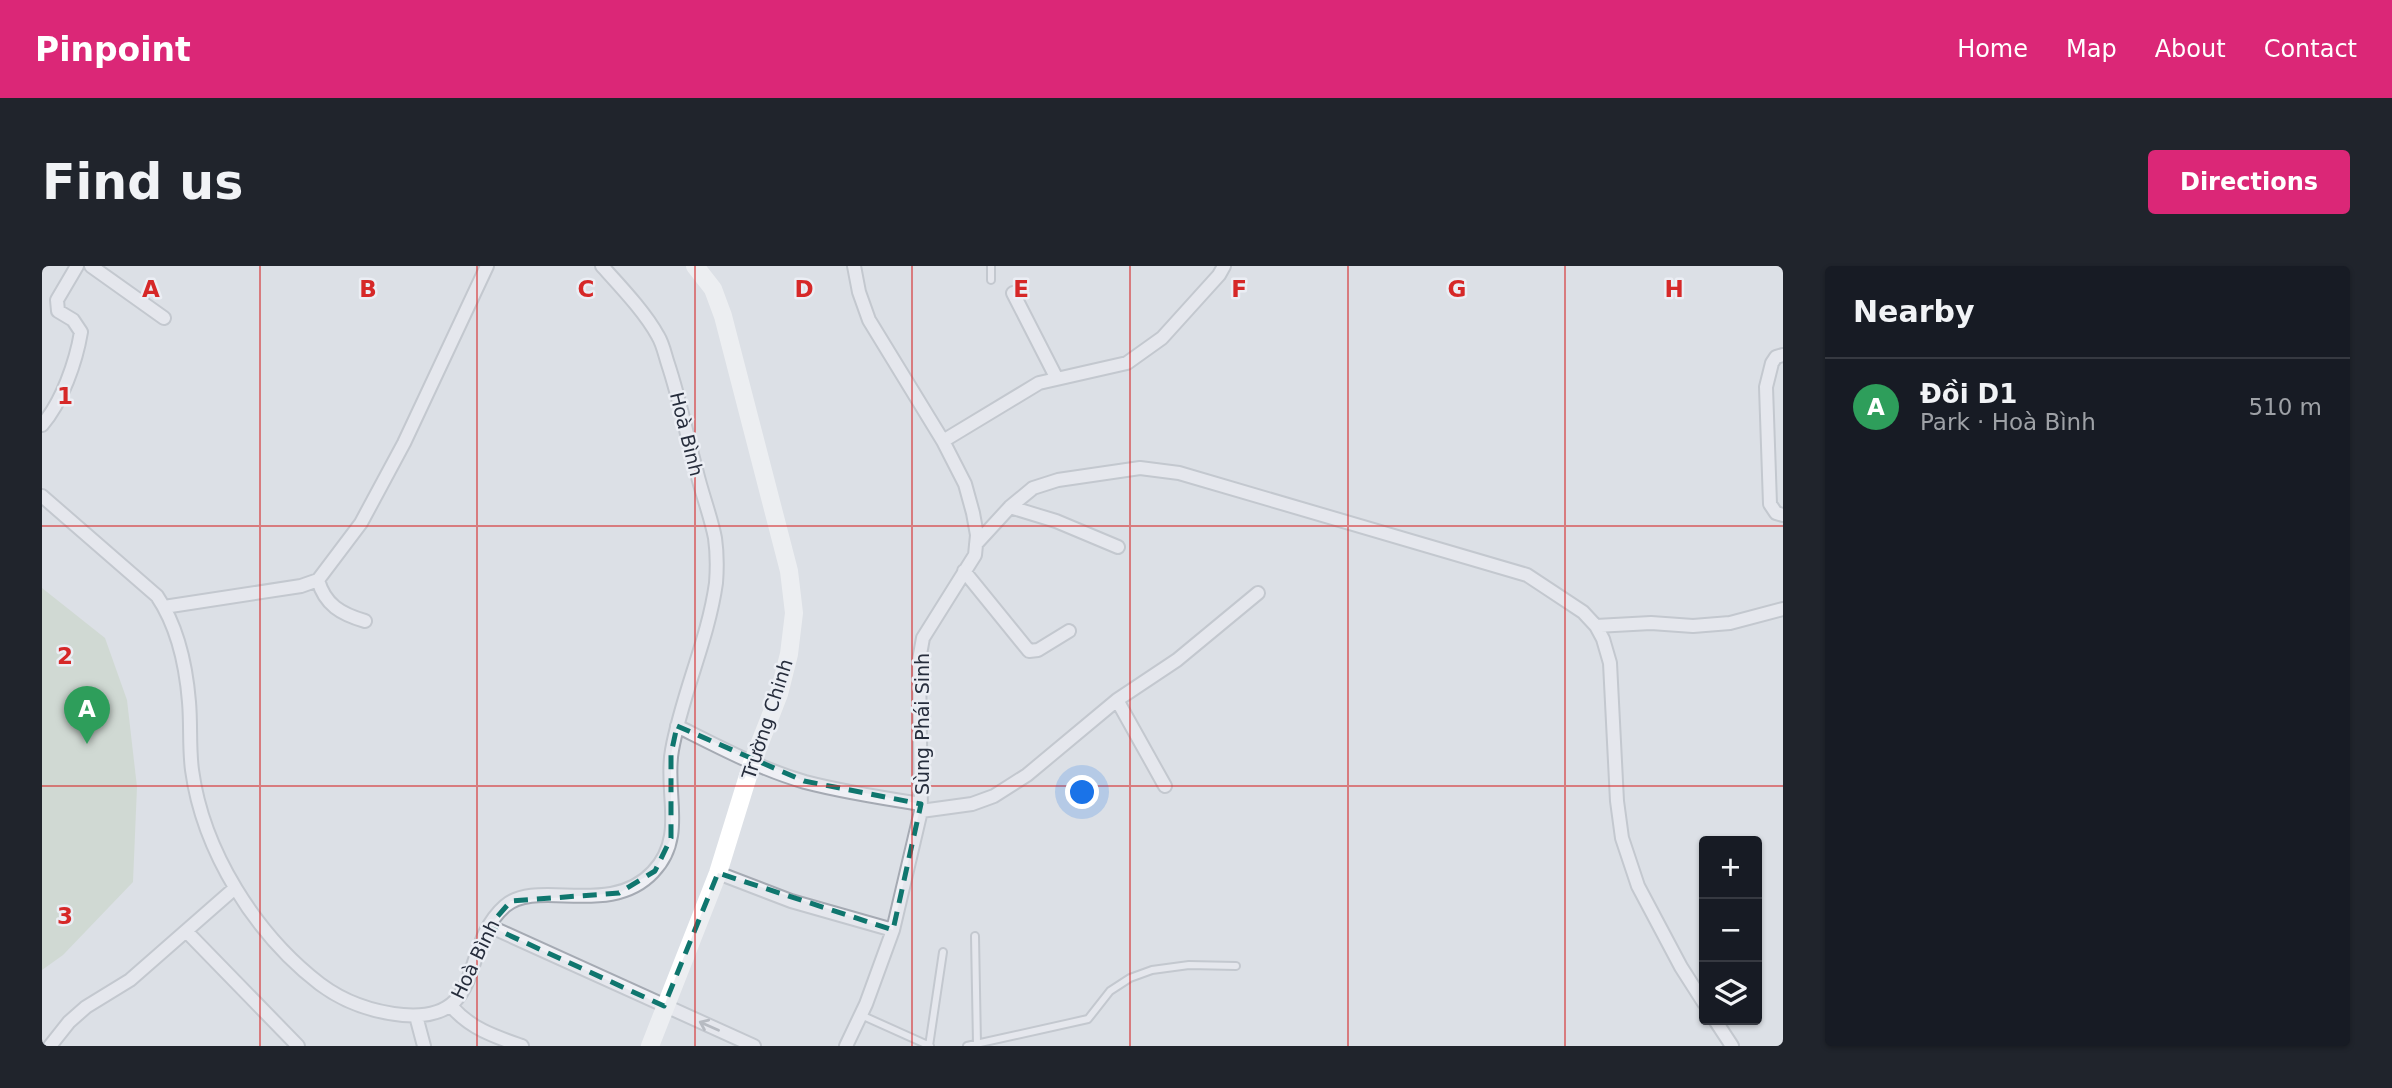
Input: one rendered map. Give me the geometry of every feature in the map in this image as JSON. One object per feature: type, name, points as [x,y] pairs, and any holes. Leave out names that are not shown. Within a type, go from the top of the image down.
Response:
[{"type":"street","points":[[42,425],[65,384],[79,345],[81,332],[73,320],[58,311],[57,300],[77,266]]},
{"type":"street","points":[[91,266],[164,318]]},
{"type":"street","points":[[164,607],[301,586],[318,580],[361,523],[404,443],[487,266]]},
{"type":"street","name":"Hoà Bình","points":[[42,496],[157,596],[164,607],[180,645],[186,672],[190,754],[197,795],[207,829],[235,888],[265,930],[319,983],[351,1002],[371,1010],[416,1016],[437,1013],[452,1007],[462,991],[489,926],[499,911],[511,901],[524,897],[591,897],[619,893],[640,884],[655,871],[671,838],[674,811],[671,754],[716,582],[715,538],[671,374],[658,336],[602,266]]},
{"type":"street","name":"Trường Chinh","points":[[650,1046],[718,873],[752,763],[779,694],[789,654],[794,613],[786,558],[723,316],[713,289],[695,266]]},
{"type":"street","points":[[854,266],[859,292],[869,320],[943,441],[965,484],[973,513],[976,544]]},
{"type":"street","points":[[943,441],[1039,383],[1127,363],[1162,338],[1224,266]]},
{"type":"street","points":[[1013,293],[1056,377]]},
{"type":"street","points":[[1783,355],[1776,357],[1772,363],[1766,387],[1770,504],[1776,513],[1783,514]]},
{"type":"street","points":[[976,544],[1010,507],[1033,488],[1058,481],[1140,468],[1179,473],[1527,575],[1583,612],[1596,625],[1603,639],[1610,663],[1617,801],[1622,838],[1638,886],[1699,995]]},
{"type":"street","points":[[1010,507],[1118,547]]},
{"type":"street","name":"Sùng Phái Sinh","points":[[846,1046],[861,1016],[893,930],[921,807],[919,660],[923,638],[975,555],[976,544]]},
{"type":"street","points":[[964,571],[1029,650],[1038,650],[1069,631]]},
{"type":"street","points":[[318,580],[321,591],[331,605],[348,616],[365,621]]},
{"type":"street","points":[[677,726],[752,763],[804,781],[921,807],[972,804],[994,796],[1027,775],[1117,700],[1177,660],[1258,593]]},
{"type":"street","points":[[1596,625],[1651,623],[1693,626],[1730,623],[1783,609]]},
{"type":"street","points":[[1117,700],[1165,786]]},
{"type":"street","points":[[718,873],[791,901],[893,930]]},
{"type":"street","points":[[50,1046],[69,1022],[86,1007],[130,980],[235,888]]},
{"type":"street","points":[[489,926],[754,1046]]},
{"type":"street","points":[[187,932],[298,1046]]},
{"type":"street","points":[[452,1007],[461,1018],[481,1031],[522,1046]]},
{"type":"street","points":[[416,1016],[424,1046]]},
{"type":"street","points":[[1718,1025],[1732,1046]]},
{"type":"lane","points":[[990,266],[991,280]]},
{"type":"lane","points":[[975,936],[977,1044]]},
{"type":"lane","points":[[861,1016],[929,1046],[943,952]]},
{"type":"lane","points":[[967,1046],[1088,1019],[1110,991],[1130,978],[1152,970],[1189,965],[1236,966]]},
{"type":"highlighted area","points":[[677,726],[804,781],[921,804],[893,930],[718,873],[664,1006],[489,926],[511,901],[619,893],[655,871],[671,838],[671,754]]},
{"type":"green space","points":[[42,588],[105,638],[127,700],[137,787],[133,882],[63,955],[42,970]]},
{"type":"place","name":"Đồi D1","points":[[87,744]]}]
